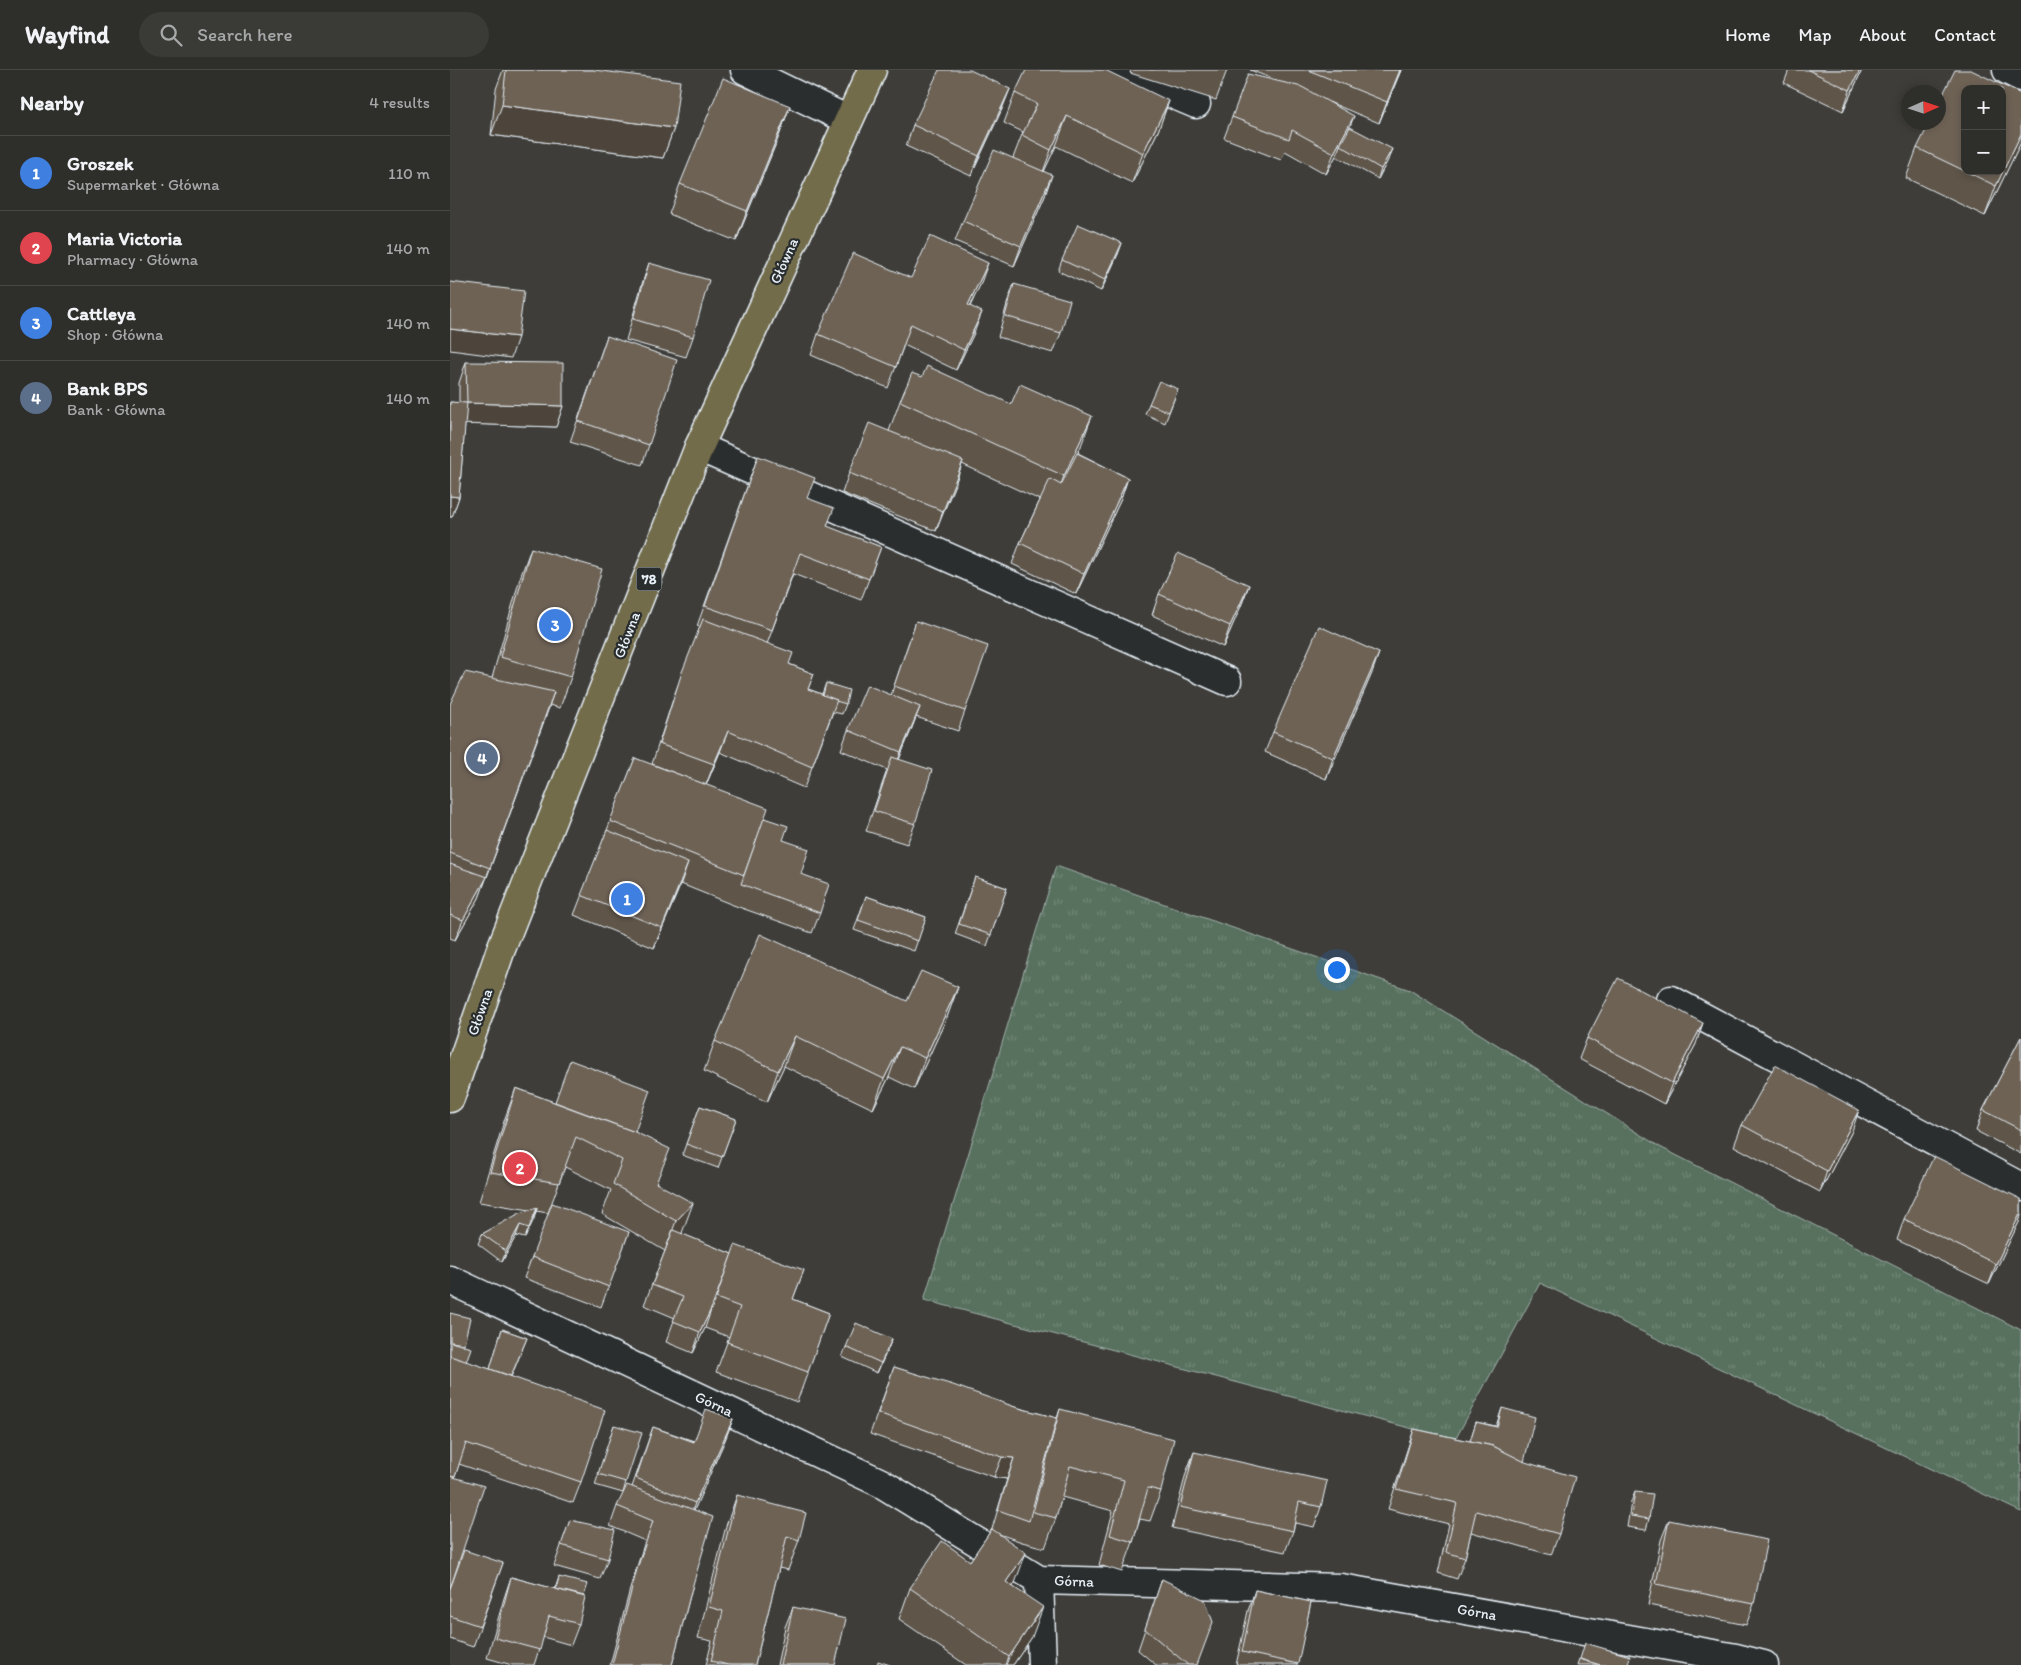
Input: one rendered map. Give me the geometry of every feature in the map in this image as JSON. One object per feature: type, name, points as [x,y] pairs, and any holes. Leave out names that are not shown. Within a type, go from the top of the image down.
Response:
[{"type":"main road","name":"Główna","points":[[450,1098],[501,949],[623,646],[699,447],[872,70]]},
{"type":"street","points":[[745,70],[848,120]]},
{"type":"street","points":[[1115,70],[1196,104]]},
{"type":"street","points":[[2007,70],[2021,77]]},
{"type":"street","points":[[699,447],[1227,681]]},
{"type":"street","points":[[1670,1000],[2021,1187]]},
{"type":"street","name":"Górna","points":[[450,1280],[881,1483],[1039,1580],[1341,1588],[1717,1654],[1764,1665]]},
{"type":"street","points":[[1039,1580],[1042,1665]]},
{"type":"green space","points":[[1056,866],[1410,990],[1660,1147],[2021,1330],[2021,1512],[1540,1283],[1455,1440],[924,1300]]},
{"type":"building","points":[[506,70],[594,70],[680,81],[674,128],[502,105]]},
{"type":"building","points":[[939,70],[970,70],[1010,89],[979,156],[913,125]]},
{"type":"building","points":[[1026,70],[1105,70],[1169,101],[1143,153],[1067,116],[1051,150],[1022,135],[1037,104],[1015,93]]},
{"type":"building","points":[[1308,70],[1400,70],[1387,102]]},
{"type":"building","points":[[1808,70],[1860,70],[1850,90]]},
{"type":"building","points":[[1955,70],[1971,70],[2002,85],[1961,85],[1961,169],[1917,148],[1926,130],[1946,130],[1946,88]]},
{"type":"building","points":[[1248,74],[1302,87],[1354,116],[1334,153],[1292,130],[1289,139],[1232,117]]},
{"type":"building","points":[[723,78],[790,106],[747,211],[680,184]]},
{"type":"building","points":[[2006,87],[2021,94],[2021,134],[2006,165]]},
{"type":"building","points":[[1350,127],[1392,149],[1381,169],[1340,145]]},
{"type":"building","points":[[994,150],[1052,175],[1021,246],[963,221]]},
{"type":"building","points":[[1973,175],[2001,175],[1996,186]]},
{"type":"building","points":[[1078,224],[1122,243],[1105,280],[1062,260]]},
{"type":"building","points":[[930,236],[988,263],[968,305],[982,312],[964,350],[911,324],[896,367],[818,334],[853,253],[911,278]]},
{"type":"building","points":[[649,263],[709,280],[693,337],[633,319]]},
{"type":"building","points":[[450,282],[524,291],[518,337],[450,329]]},
{"type":"building","points":[[1014,284],[1070,300],[1061,333],[1005,316]]},
{"type":"building","points":[[607,336],[677,360],[649,445],[578,421]]},
{"type":"building","points":[[466,362],[563,363],[563,406],[467,403]]},
{"type":"building","points":[[927,366],[1011,404],[1020,384],[1092,416],[1064,476],[900,401],[912,373],[922,377]]},
{"type":"building","points":[[1159,381],[1178,389],[1169,412],[1149,404]]},
{"type":"building","points":[[450,402],[467,403],[459,497],[450,496]]},
{"type":"building","points":[[869,423],[963,461],[943,511],[849,473]]},
{"type":"building","points":[[1077,453],[1128,478],[1084,574],[1020,543],[1050,479],[1061,485]]},
{"type":"building","points":[[758,456],[815,478],[807,498],[834,508],[827,526],[881,547],[869,579],[800,553],[772,630],[705,606]]},
{"type":"building","points":[[531,548],[602,569],[571,677],[500,657]]},
{"type":"building","points":[[1178,553],[1249,585],[1230,626],[1159,594]]},
{"type":"building","points":[[703,619],[793,653],[789,664],[814,674],[808,689],[837,700],[812,767],[728,731],[714,764],[659,744],[682,672]]},
{"type":"building","points":[[916,621],[988,646],[965,711],[894,686]]},
{"type":"building","points":[[1319,626],[1379,653],[1333,758],[1273,732]]},
{"type":"building","points":[[465,672],[554,692],[490,868],[450,853],[450,704]]},
{"type":"building","points":[[826,683],[849,690],[846,704],[823,695]]},
{"type":"building","points":[[867,685],[920,707],[901,752],[848,730]]},
{"type":"building","points":[[892,757],[932,770],[915,824],[874,811]]},
{"type":"building","points":[[635,758],[768,808],[744,875],[610,821]]},
{"type":"building","points":[[764,818],[788,826],[783,840],[809,849],[801,874],[829,884],[820,913],[741,884]]},
{"type":"building","points":[[607,830],[688,863],[662,928],[581,895]]},
{"type":"building","points":[[450,864],[487,877],[463,920],[450,915]]},
{"type":"building","points":[[975,877],[1007,888],[991,935],[959,924]]},
{"type":"building","points":[[866,896],[926,917],[918,941],[858,920]]},
{"type":"building","points":[[760,934],[907,1001],[921,971],[958,987],[925,1058],[900,1047],[884,1079],[795,1036],[778,1071],[715,1041]]},
{"type":"building","points":[[1618,978],[1703,1023],[1672,1083],[1587,1038]]},
{"type":"building","points":[[2021,1037],[2021,1130],[1983,1110]]},
{"type":"building","points":[[570,1060],[650,1090],[635,1132],[555,1102]]},
{"type":"building","points":[[1775,1065],[1859,1110],[1827,1171],[1742,1125]]},
{"type":"building","points":[[516,1088],[635,1132],[670,1149],[656,1183],[693,1203],[676,1221],[613,1184],[622,1160],[576,1137],[559,1183],[490,1172]]},
{"type":"building","points":[[700,1106],[736,1119],[722,1157],[686,1144]]},
{"type":"building","points":[[1934,1156],[2021,1199],[2021,1212],[1996,1264],[1904,1219]]},
{"type":"building","points":[[552,1203],[629,1232],[609,1287],[532,1257]]},
{"type":"building","points":[[537,1208],[529,1228],[520,1225],[506,1251],[482,1234],[520,1213]]},
{"type":"building","points":[[673,1230],[732,1254],[712,1307],[700,1332],[673,1321],[683,1297],[652,1285]]},
{"type":"building","points":[[735,1245],[804,1270],[793,1299],[829,1313],[808,1372],[727,1342],[740,1307],[716,1298]]},
{"type":"building","points":[[450,1313],[470,1318],[464,1344],[451,1342],[471,1348],[466,1362],[450,1356]]},
{"type":"building","points":[[856,1323],[892,1339],[881,1363],[846,1347]]},
{"type":"building","points":[[502,1329],[527,1338],[511,1376],[490,1369]]},
{"type":"building","points":[[450,1356],[605,1410],[581,1482],[466,1443],[455,1477],[450,1476]]},
{"type":"building","points":[[894,1367],[1015,1407],[1057,1418],[1029,1521],[998,1510],[1014,1458],[1002,1457],[878,1413]]},
{"type":"building","points":[[1502,1408],[1535,1417],[1524,1462],[1493,1446],[1470,1441],[1476,1422],[1497,1427]]},
{"type":"building","points":[[706,1409],[733,1419],[695,1503],[636,1478],[653,1427],[694,1442]]},
{"type":"building","points":[[1060,1409],[1174,1439],[1161,1491],[1148,1488],[1133,1542],[1110,1535],[1124,1480],[1070,1466],[1056,1518],[1033,1512]]},
{"type":"building","points":[[614,1425],[642,1433],[626,1482],[598,1474]]},
{"type":"building","points":[[1414,1429],[1493,1446],[1525,1462],[1575,1477],[1559,1534],[1476,1511],[1465,1558],[1446,1552],[1457,1503],[1396,1489]]},
{"type":"building","points":[[1194,1452],[1327,1481],[1321,1507],[1299,1502],[1293,1531],[1180,1507]]},
{"type":"building","points":[[450,1476],[484,1486],[450,1589]]},
{"type":"building","points":[[627,1485],[713,1517],[672,1665],[612,1665],[637,1569],[653,1521],[617,1506]]},
{"type":"building","points":[[1635,1492],[1653,1494],[1649,1519],[1631,1516]]},
{"type":"building","points":[[737,1495],[806,1513],[799,1540],[787,1536],[755,1665],[728,1665],[711,1661],[723,1611],[709,1607]]},
{"type":"building","points":[[570,1520],[615,1530],[608,1559],[561,1545]]},
{"type":"building","points":[[1669,1520],[1767,1540],[1754,1604],[1656,1584]]},
{"type":"building","points":[[992,1529],[1026,1553],[1006,1582],[1043,1607],[1009,1657],[910,1588],[942,1541],[970,1561]]},
{"type":"building","points":[[464,1550],[503,1563],[480,1626],[450,1616],[450,1589]]},
{"type":"building","points":[[511,1577],[585,1597],[579,1624],[549,1616],[540,1650],[495,1638]]},
{"type":"building","points":[[559,1577],[588,1584],[584,1596],[556,1589]]},
{"type":"building","points":[[1162,1579],[1205,1600],[1213,1622],[1197,1665],[1188,1665],[1145,1629]]},
{"type":"building","points":[[1255,1590],[1311,1602],[1298,1664],[1242,1652]]},
{"type":"building","points":[[793,1607],[846,1619],[835,1665],[780,1665]]},
{"type":"building","points":[[1585,1643],[1630,1656],[1628,1665],[1600,1665],[1580,1659]]},
{"type":"building","points":[[1579,1659],[1600,1665],[1577,1665]]},
{"type":"building","points":[[878,1661],[890,1665],[877,1665]]},
{"type":"place","name":"Cattleya","points":[[555,625]]},
{"type":"place","name":"Bank BPS","points":[[482,758]]},
{"type":"place","name":"Groszek","points":[[627,899]]},
{"type":"place","name":"Maria Victoria","points":[[520,1168]]}]
